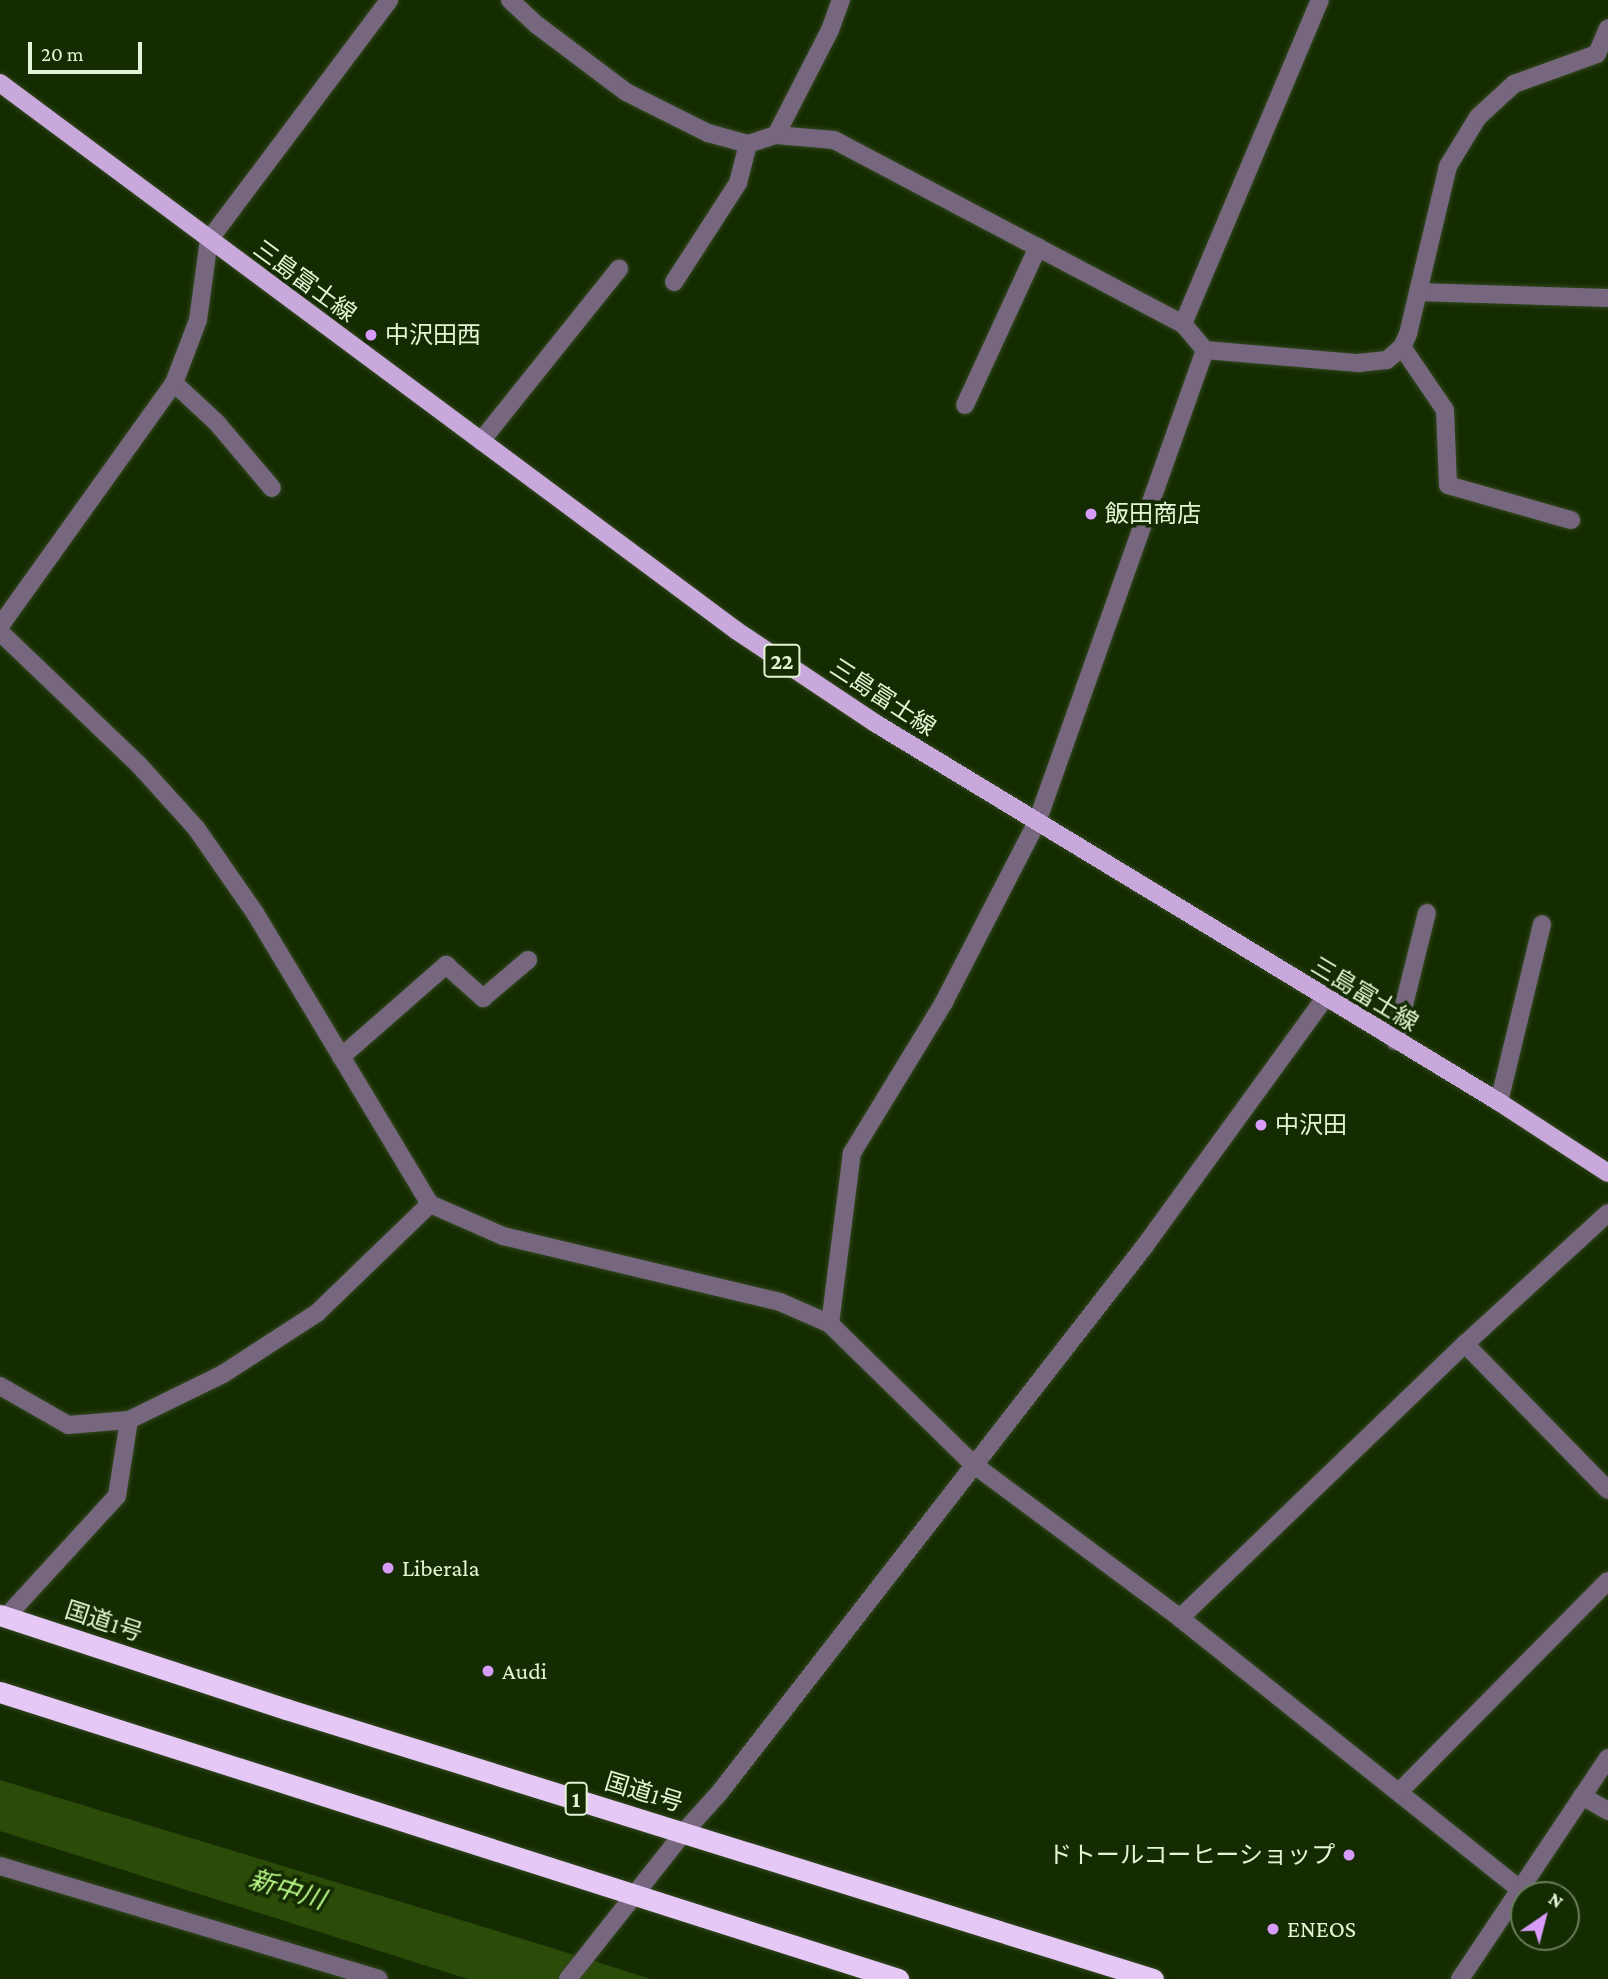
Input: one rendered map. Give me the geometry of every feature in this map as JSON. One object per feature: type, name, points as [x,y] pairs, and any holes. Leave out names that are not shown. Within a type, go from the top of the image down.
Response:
[{"type":"highway","name":"国道1号","points":[[3,1616],[299,1713],[1153,1979]]},
{"type":"highway","points":[[0,1692],[898,1979]]},
{"type":"main road","name":"三島富士線","points":[[0,83],[737,631],[875,723],[1499,1102],[1608,1173]]},
{"type":"street","points":[[0,626],[174,383],[198,320],[209,240],[389,0]]},
{"type":"street","points":[[776,135],[830,30],[841,0]]},
{"type":"street","points":[[1184,324],[1320,0]]},
{"type":"street","points":[[517,2],[626,92],[708,133],[748,144],[776,135],[834,140],[1184,324],[1205,350],[1358,363],[1387,359],[1402,347],[1448,166],[1478,117],[1514,84],[1597,54],[1608,28]]},
{"type":"street","points":[[674,282],[738,183],[748,144]]},
{"type":"street","points":[[965,405],[1038,247]]},
{"type":"street","points":[[481,441],[619,269]]},
{"type":"street","points":[[1418,292],[1608,298]]},
{"type":"street","points":[[1402,347],[1445,410],[1448,485],[1571,520]]},
{"type":"street","points":[[830,1324],[852,1153],[944,1002],[1037,822],[1205,350]]},
{"type":"street","points":[[174,383],[217,423],[272,488]]},
{"type":"street","points":[[0,632],[139,765],[196,828],[255,913],[430,1204],[503,1236],[780,1302],[830,1324],[973,1464],[1180,1618],[1510,1881]]},
{"type":"street","points":[[1395,1041],[1427,913]]},
{"type":"street","points":[[1499,1102],[1542,924]]},
{"type":"street","points":[[341,1057],[446,965],[483,998],[528,960]]},
{"type":"street","points":[[568,1979],[684,1832],[720,1792],[1144,1247],[1325,998]]},
{"type":"street","points":[[0,1386],[68,1425],[129,1420],[223,1374],[317,1313],[430,1204]]},
{"type":"street","points":[[1180,1618],[1465,1344],[1608,1213]]},
{"type":"street","points":[[1465,1344],[1608,1490]]},
{"type":"street","points":[[3,1616],[117,1496],[129,1420]]},
{"type":"street","points":[[1399,1792],[1608,1581]]},
{"type":"street","points":[[1528,1881],[1608,1758]]},
{"type":"street","points":[[1582,1796],[1608,1811]]},
{"type":"street","points":[[0,1866],[379,1979]]},
{"type":"street","points":[[1460,1979],[1510,1908]]},
{"type":"water","name":"新中川","points":[[0,1780],[651,1979],[468,1979],[0,1831]]},
{"type":"place","name":"中沢田西","points":[[371,335]]},
{"type":"place","name":"飯田商店","points":[[1091,514]]},
{"type":"place","name":"中沢田","points":[[1261,1125]]},
{"type":"place","name":"Liberala","points":[[388,1568]]},
{"type":"place","name":"Audi","points":[[488,1671]]},
{"type":"place","name":"ドトールコーヒーショップ","points":[[1349,1855]]},
{"type":"place","name":"ENEOS","points":[[1273,1929]]}]
